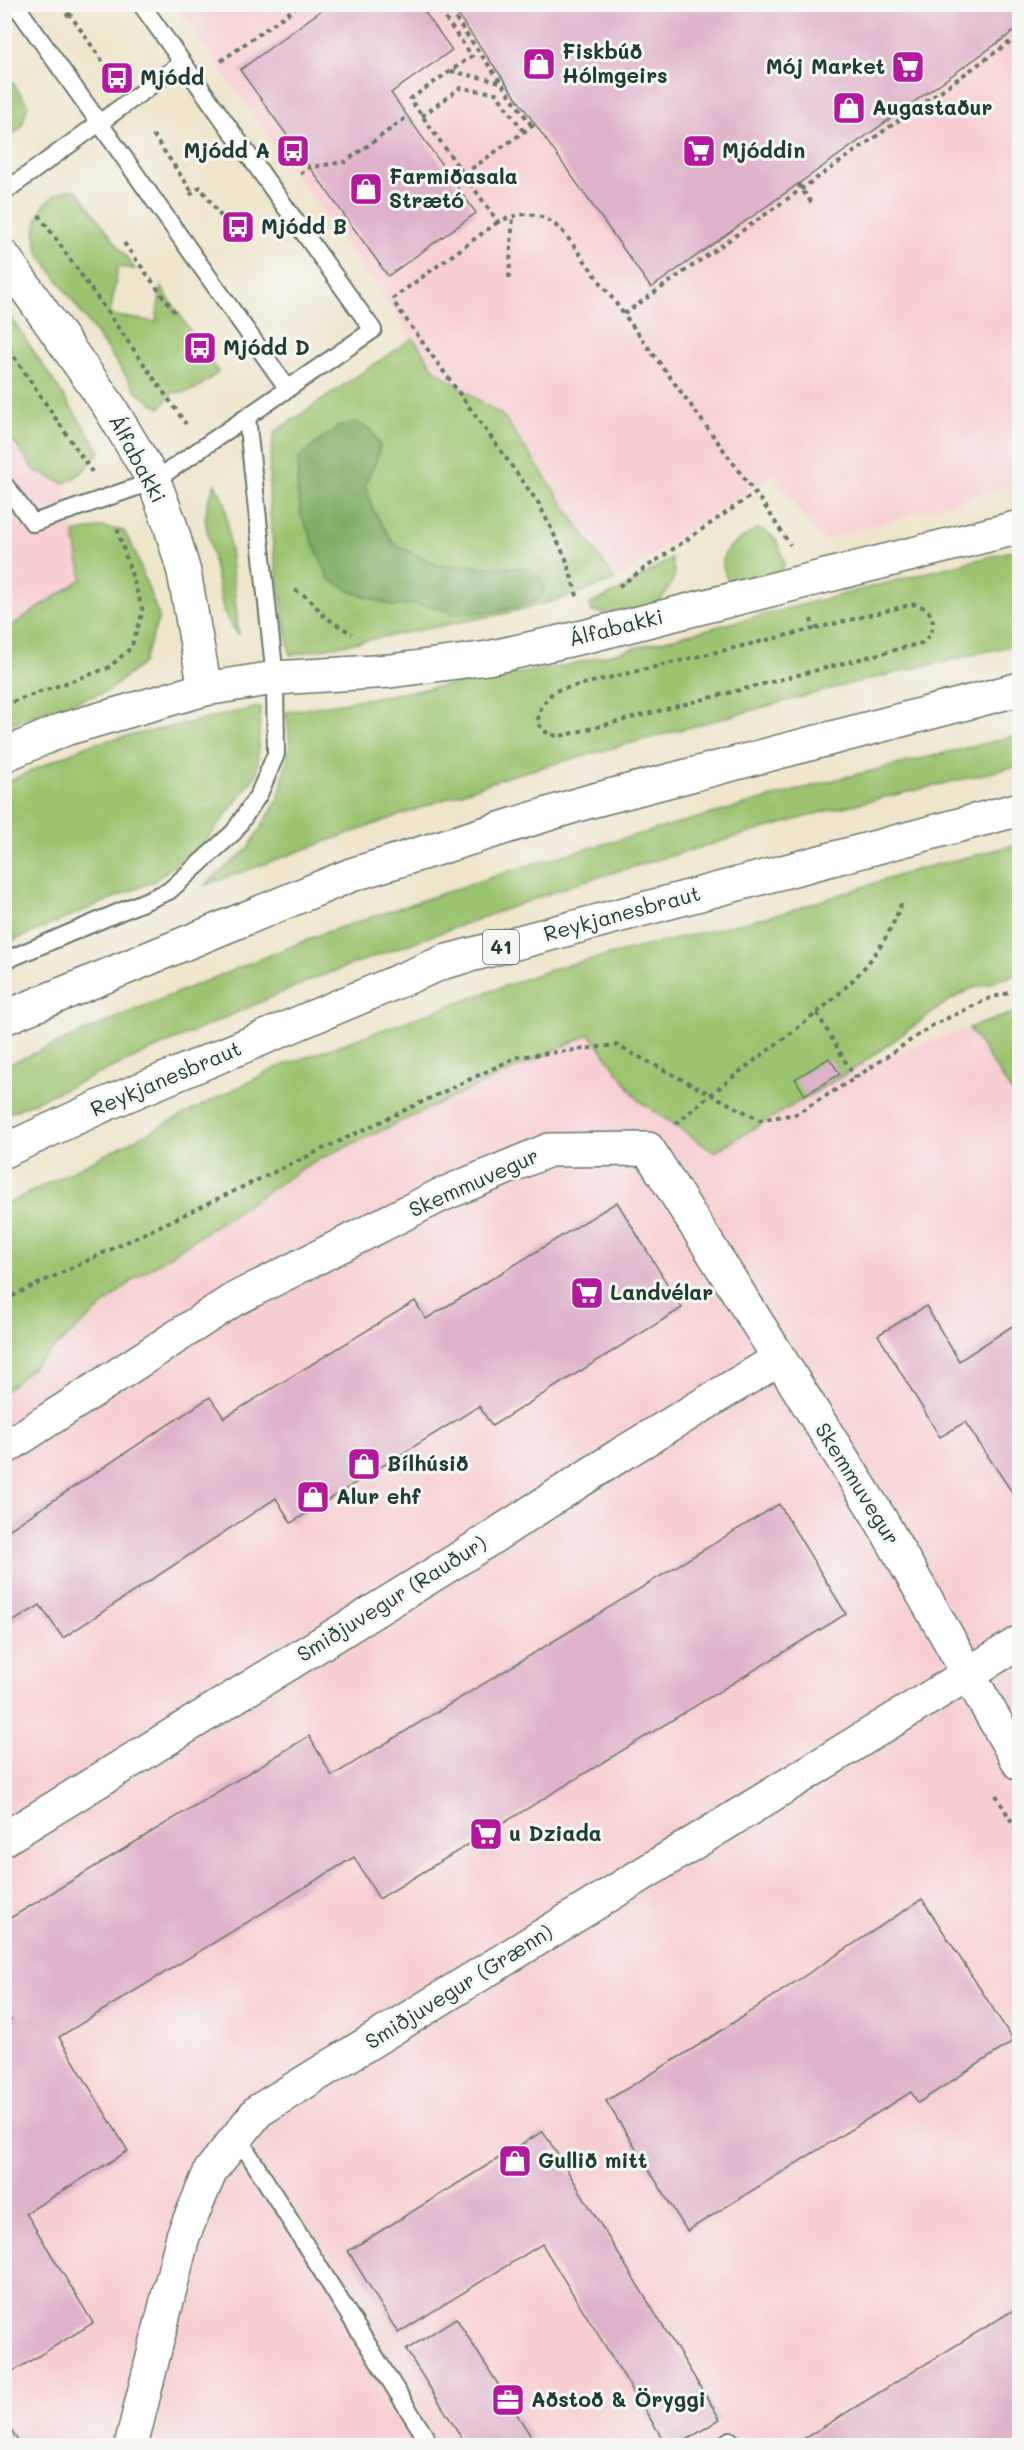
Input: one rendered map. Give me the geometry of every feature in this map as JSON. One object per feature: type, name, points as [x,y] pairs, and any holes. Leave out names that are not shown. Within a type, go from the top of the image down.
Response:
[{"type":"main road","name":"Álfabakki","points":[[4,257],[109,406],[154,481],[184,572],[205,689]]},
{"type":"main road","name":"Álfabakki","points":[[4,755],[65,729],[205,689],[275,678],[390,671],[488,658],[587,636],[1020,527]]},
{"type":"main road","points":[[4,1018],[351,875],[587,802],[1020,689]]},
{"type":"main road","name":"Reykjanesbraut","points":[[4,1151],[106,1104],[444,962],[1020,809]]},
{"type":"main road","name":"Skemmuvegur","points":[[5,1448],[233,1300],[439,1196],[549,1150],[648,1149],[879,1517],[1020,1764]]},
{"type":"main road","name":"Smiðjuvegur (Rauður)","points":[[4,1839],[457,1560],[620,1455],[779,1359]]},
{"type":"main road","name":"Smiðjuvegur (Grænn)","points":[[131,2445],[183,2236],[211,2170],[258,2111],[1020,1642]]},
{"type":"lane","points":[[15,4],[288,389]]},
{"type":"lane","points":[[4,484],[33,523],[154,481],[373,330],[141,4]]},
{"type":"lane","points":[[4,192],[182,63]]},
{"type":"lane","points":[[4,961],[168,891],[234,832],[259,795],[276,754],[275,678],[247,417]]},
{"type":"lane","points":[[238,2137],[431,2445]]},
{"type":"path","points":[[72,4],[75,9],[67,15],[105,65]]},
{"type":"path","points":[[221,61],[301,4]]},
{"type":"path","points":[[445,4],[533,125],[464,174]]},
{"type":"path","points":[[437,5],[472,56],[410,99],[498,222]]},
{"type":"path","points":[[624,314],[1020,35]]},
{"type":"path","points":[[451,70],[500,82]]},
{"type":"path","points":[[422,116],[460,88],[496,93],[524,132]]},
{"type":"path","points":[[308,183],[300,174],[310,167],[345,162],[407,117]]},
{"type":"path","points":[[153,135],[191,194],[200,187],[228,226],[238,218]]},
{"type":"path","points":[[798,184],[813,205]]},
{"type":"path","points":[[39,215],[180,415]]},
{"type":"path","points":[[509,278],[513,215]]},
{"type":"path","points":[[392,300],[498,222],[513,215],[543,216],[565,234],[755,493],[795,552]]},
{"type":"path","points":[[124,243],[176,314]]},
{"type":"path","points":[[385,290],[539,504],[566,559],[580,607]]},
{"type":"path","points":[[618,587],[755,493]]},
{"type":"path","points":[[289,588],[309,598],[324,616],[353,635]]},
{"type":"path","points":[[914,604],[923,606],[930,613],[934,624],[930,636],[922,643],[575,732],[554,737],[543,732],[537,722],[542,705],[554,691],[813,629],[914,604]]},
{"type":"path","points":[[4,705],[108,668],[131,648],[142,611]]},
{"type":"path","points":[[809,612],[813,629]]},
{"type":"path","points":[[648,1149],[710,1094],[835,998],[872,960],[895,923],[902,901]]},
{"type":"path","points":[[817,1013],[855,1078]]},
{"type":"shaded area","points":[[175,5],[1019,5],[1019,483],[822,541],[773,474],[615,580],[504,417],[435,370]]},
{"type":"shaded area","points":[[4,399],[64,483],[82,579],[5,630]]},
{"type":"shaded area","points":[[1019,1011],[1019,2445],[5,2445],[5,1390],[134,1279],[309,1164],[590,1033],[639,1101],[714,1152],[857,1067]]},
{"type":"green space","points":[[5,71],[28,105],[21,128],[5,140]]},
{"type":"green space","points":[[69,190],[77,190],[135,269],[118,267],[110,315],[156,322],[161,287],[218,372],[193,390],[174,392],[160,408],[138,393],[38,252],[37,222],[44,206],[51,199]]},
{"type":"green space","points":[[4,307],[100,451],[85,470],[64,483],[35,471],[5,429]]},
{"type":"green space","points":[[413,338],[435,370],[504,417],[615,580],[555,601],[507,613],[290,655],[270,513],[269,485],[275,432]]},
{"type":"green space","points":[[354,422],[372,430],[380,447],[365,484],[373,510],[394,544],[437,565],[527,568],[541,579],[544,585],[545,589],[540,598],[531,603],[500,611],[455,614],[431,606],[414,604],[394,606],[352,592],[329,579],[301,515],[297,488],[299,457],[338,427]]},
{"type":"green space","points":[[215,484],[225,502],[239,636],[224,614],[205,519],[208,501]]},
{"type":"green space","points":[[102,527],[124,531],[135,552],[159,617],[143,663],[108,691],[5,727],[5,630],[82,579],[74,533]]},
{"type":"green space","points":[[756,529],[769,533],[777,541],[784,565],[780,571],[737,582],[727,579],[723,560],[728,548]]},
{"type":"green space","points":[[1019,549],[1019,644],[853,683],[506,777],[203,886],[248,849],[279,798],[290,743],[286,712],[564,666]]},
{"type":"green space","points":[[671,558],[675,575],[659,601],[646,607],[627,611],[592,612],[590,604],[628,586]]},
{"type":"green space","points":[[260,707],[257,774],[207,840],[154,881],[5,944],[5,783],[88,745]]},
{"type":"green space","points":[[1019,735],[1019,766],[826,811],[584,881],[315,978],[5,1115],[5,1066],[132,1011],[324,933],[525,866],[838,779]]},
{"type":"green space","points":[[1019,844],[1019,974],[970,989],[947,1002],[857,1067],[714,1152],[639,1101],[590,1034],[309,1164],[134,1279],[5,1391],[5,1205],[276,1068],[555,968],[787,912],[915,870]]},
{"type":"green space","points":[[1020,1011],[1019,1103],[969,1028]]},
{"type":"building","points":[[330,4],[419,4],[452,50],[391,93],[476,213],[388,276],[240,70]]},
{"type":"building","name":"Mjóddin","points":[[450,4],[1020,4],[1020,27],[651,288]]},
{"type":"building","points":[[829,1058],[840,1074],[805,1095],[795,1079]]},
{"type":"building","points":[[617,1202],[682,1308],[492,1426],[479,1406],[291,1523],[276,1498],[63,1638],[40,1605],[4,1627],[4,1533],[210,1397],[224,1418],[415,1301],[426,1319]]},
{"type":"building","points":[[926,1306],[959,1361],[1020,1321],[1020,1504],[965,1422],[940,1437],[878,1335]]},
{"type":"building","points":[[779,1504],[846,1614],[379,1899],[354,1857],[59,2037],[128,2151],[26,2213],[93,2323],[4,2377],[4,2024],[11,2020],[4,2009],[4,1922],[309,1736],[332,1776]]},
{"type":"building","points":[[922,1899],[1014,2041],[918,2103],[911,2092],[687,2231],[606,2101],[699,2045]]},
{"type":"building","points":[[543,2131],[720,2419],[677,2446],[667,2446],[542,2244],[398,2333],[348,2251]]},
{"type":"building","points":[[1020,2306],[1020,2446],[792,2446]]},
{"type":"building","points":[[456,2318],[537,2446],[467,2446],[406,2350]]},
{"type":"building","points":[[4,2418],[21,2446],[4,2446]]},
{"type":"place","name":"Fiskbúð Hólmgeirs","points":[[539,64]]},
{"type":"place","name":"Mój Market","points":[[908,67]]},
{"type":"place","name":"Mjódd","points":[[117,78]]},
{"type":"place","name":"Augastaður","points":[[849,108]]},
{"type":"place","name":"Mjódd A","points":[[293,151]]},
{"type":"place","name":"Mjóddin","points":[[699,151]]},
{"type":"place","name":"Farmiðasala Strætó","points":[[366,189]]},
{"type":"place","name":"Mjódd B","points":[[238,227]]},
{"type":"place","name":"Mjódd D","points":[[200,348]]},
{"type":"place","name":"Landvélar","points":[[587,1293]]},
{"type":"place","name":"Bílhúsið","points":[[364,1464]]},
{"type":"place","name":"Alur ehf","points":[[313,1497]]},
{"type":"place","name":"u Dziada","points":[[486,1834]]},
{"type":"place","name":"Gullið mitt","points":[[515,2161]]},
{"type":"place","name":"Aðstoð & Öryggi","points":[[508,2400]]}]
